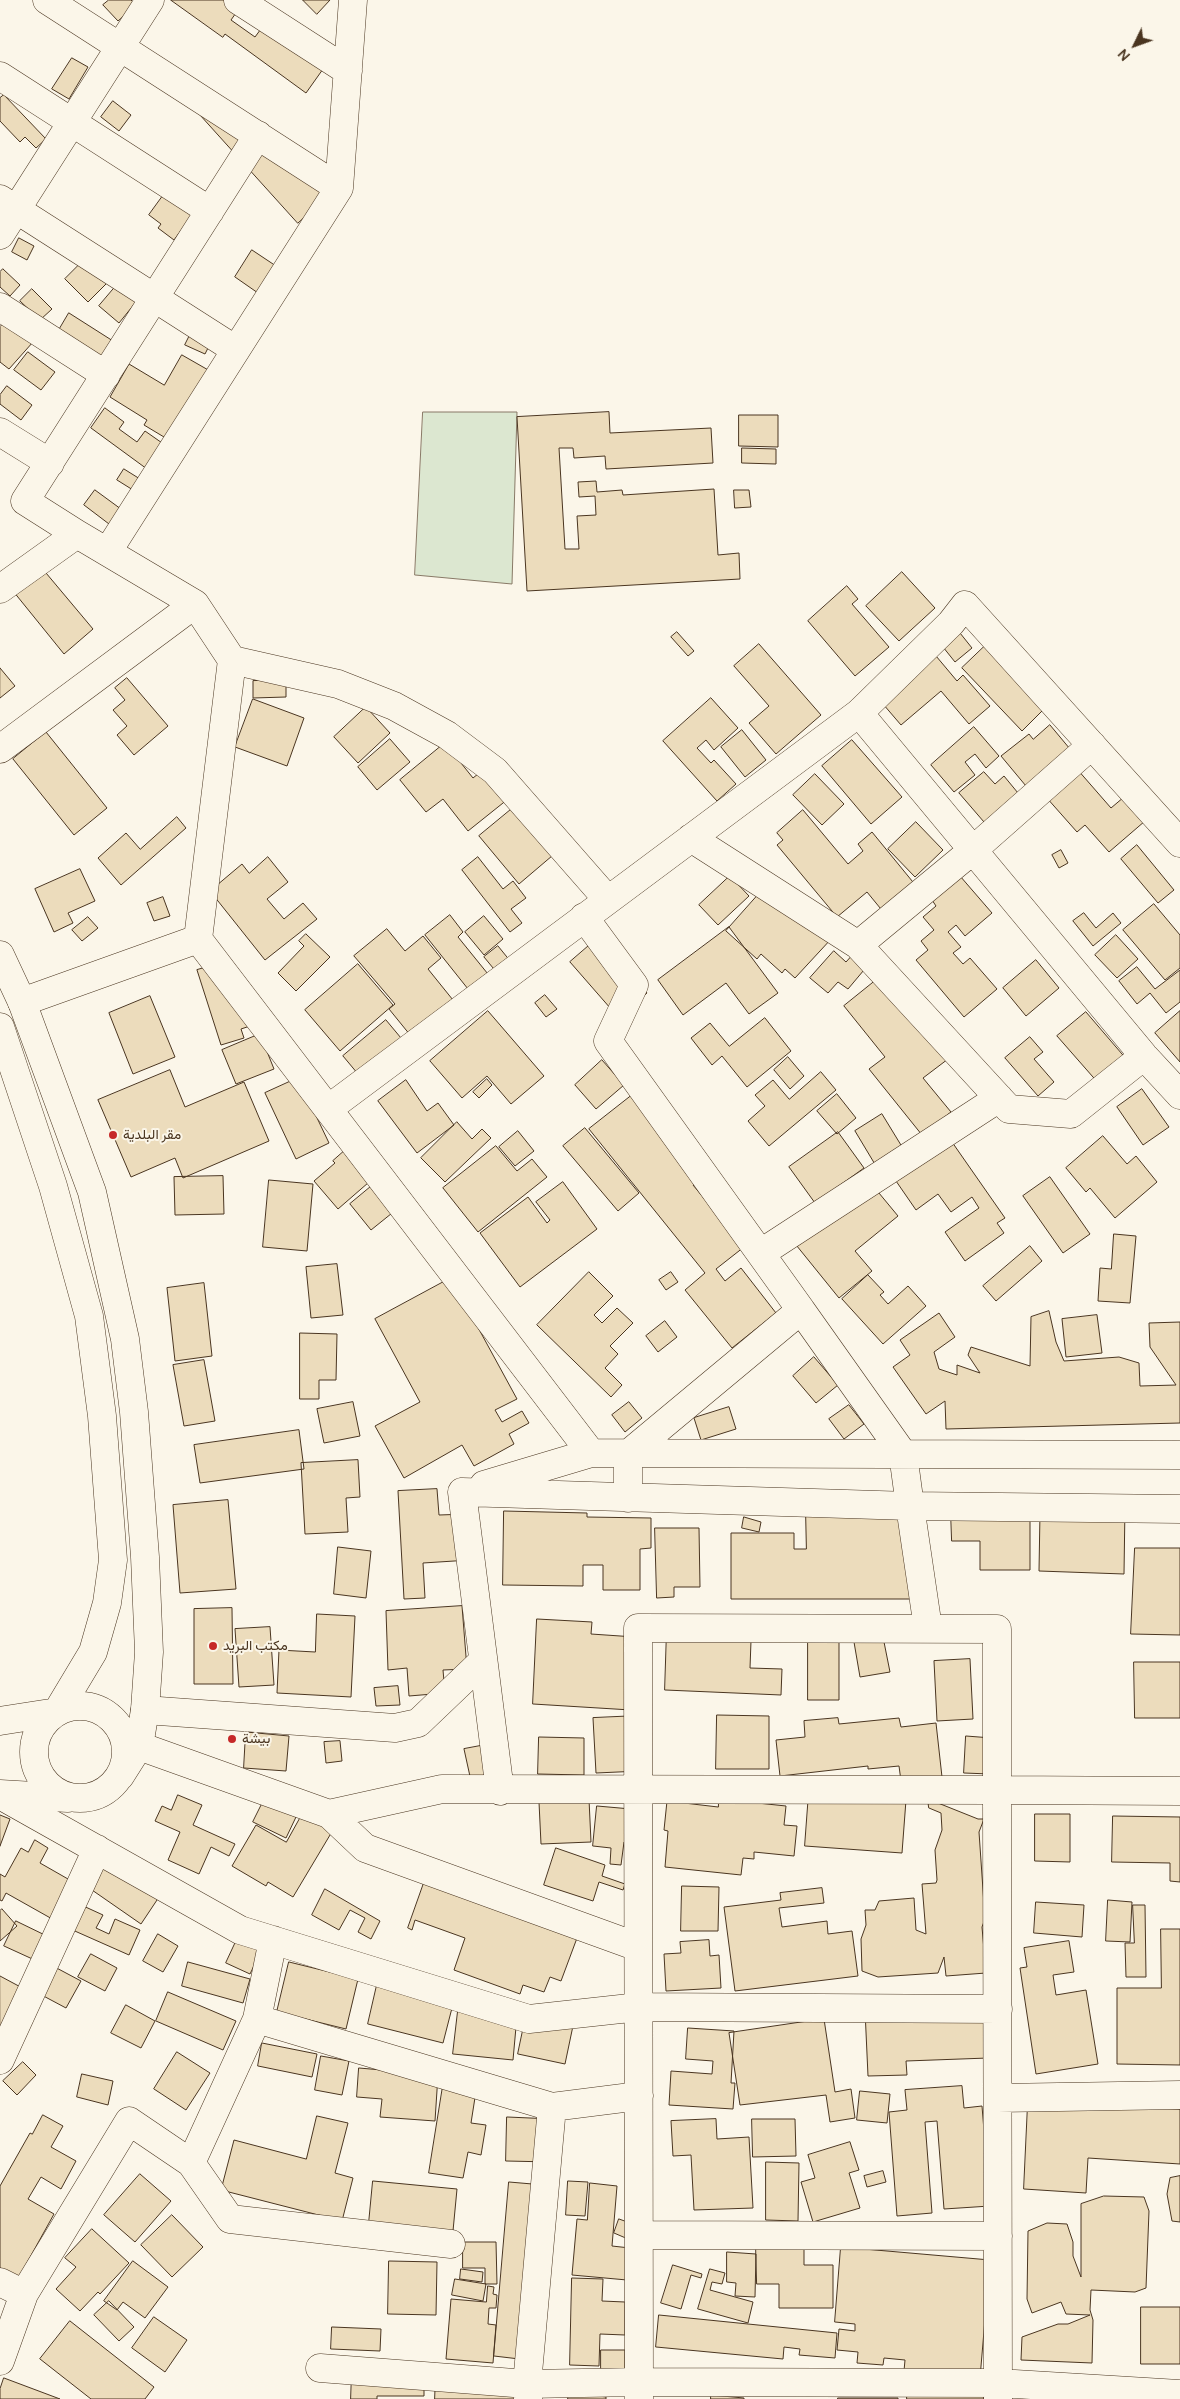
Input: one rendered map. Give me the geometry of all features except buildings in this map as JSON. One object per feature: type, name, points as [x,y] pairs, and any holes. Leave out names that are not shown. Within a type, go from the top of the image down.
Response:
[{"type":"street","points":[[47,0],[340,188]]},
{"type":"street","points":[[0,235],[8,204],[72,122],[150,0]]},
{"type":"street","points":[[238,0],[348,71]]},
{"type":"street","points":[[108,551],[340,188],[353,0]]},
{"type":"street","points":[[0,76],[210,211]]},
{"type":"street","points":[[258,136],[25,501],[195,604],[232,660],[198,939],[591,1453]]},
{"type":"street","points":[[8,204],[236,350]]},
{"type":"street","points":[[0,307],[106,375]]},
{"type":"street","points":[[0,432],[50,463]]},
{"type":"street","points":[[0,590],[77,534]]},
{"type":"street","points":[[0,749],[195,604]]},
{"type":"street","points":[[328,1109],[859,713],[951,623],[965,605],[1180,843]]},
{"type":"street","points":[[232,660],[338,684],[394,706],[447,735],[495,771],[608,900]]},
{"type":"street","points":[[859,713],[1144,1056],[1180,1095]]},
{"type":"street","points":[[858,945],[974,850],[1092,745]]},
{"type":"street","points":[[691,838],[858,945],[1009,1109],[1071,1114],[1144,1056]]},
{"type":"street","points":[[584,917],[634,986],[608,1042],[802,1310],[903,1454],[928,1628]]},
{"type":"street","points":[[22,1002],[198,939]]},
{"type":"street","points":[[0,955],[22,1002],[92,1192],[125,1339],[134,1412],[145,1557],[149,1652],[145,1710],[139,1746],[120,1776],[109,1788],[95,1796],[76,1798],[0,1795]]},
{"type":"street","points":[[0,1027],[53,1186],[89,1316],[102,1426],[113,1560],[107,1603],[93,1652],[57,1712],[44,1722],[36,1736],[34,1756],[38,1771],[47,1785],[60,1794],[76,1798]]},
{"type":"street","points":[[760,1253],[999,1098]]},
{"type":"street","points":[[628,1454],[802,1310]]},
{"type":"street","points":[[462,1492],[591,1453],[1180,1455]]},
{"type":"street","points":[[628,1454],[628,1498]]},
{"type":"street","points":[[462,1492],[910,1506],[1180,1509]]},
{"type":"street","points":[[462,1492],[500,1791]]},
{"type":"street","points":[[639,2390],[638,1628],[928,1628],[997,1629],[998,2391]]},
{"type":"street","points":[[145,1710],[395,1728],[418,1723],[484,1661]]},
{"type":"street","points":[[0,1721],[57,1712],[72,1706],[88,1706],[103,1712],[116,1722],[123,1736],[126,1752],[120,1776]]},
{"type":"street","points":[[139,1746],[329,1814],[364,1848],[638,1947]]},
{"type":"street","points":[[329,1814],[442,1789],[500,1791],[638,1789],[1180,1791]]},
{"type":"street","points":[[0,1795],[240,1930],[529,2019],[639,2007],[998,2009]]},
{"type":"street","points":[[0,2060],[96,1850]]},
{"type":"street","points":[[191,2163],[257,2019],[273,1940]]},
{"type":"street","points":[[257,2019],[552,2107],[639,2096]]},
{"type":"street","points":[[998,2098],[1180,2095]]},
{"type":"street","points":[[527,2391],[552,2107]]},
{"type":"street","points":[[0,2361],[24,2294],[129,2121],[191,2163],[230,2219],[451,2244]]},
{"type":"street","points":[[639,2235],[998,2236]]},
{"type":"street","points":[[0,2282],[24,2294]]},
{"type":"street","points":[[320,2368],[527,2391],[998,2391],[1180,2394]]},
{"type":"green space","points":[[423,412],[517,412],[512,584],[415,575]]},
{"type":"place","name":"مقر البلدية","points":[[113,1135]]},
{"type":"place","name":"مكتب البريد","points":[[213,1646]]},
{"type":"place","name":"بيشة","points":[[232,1739]]}]
